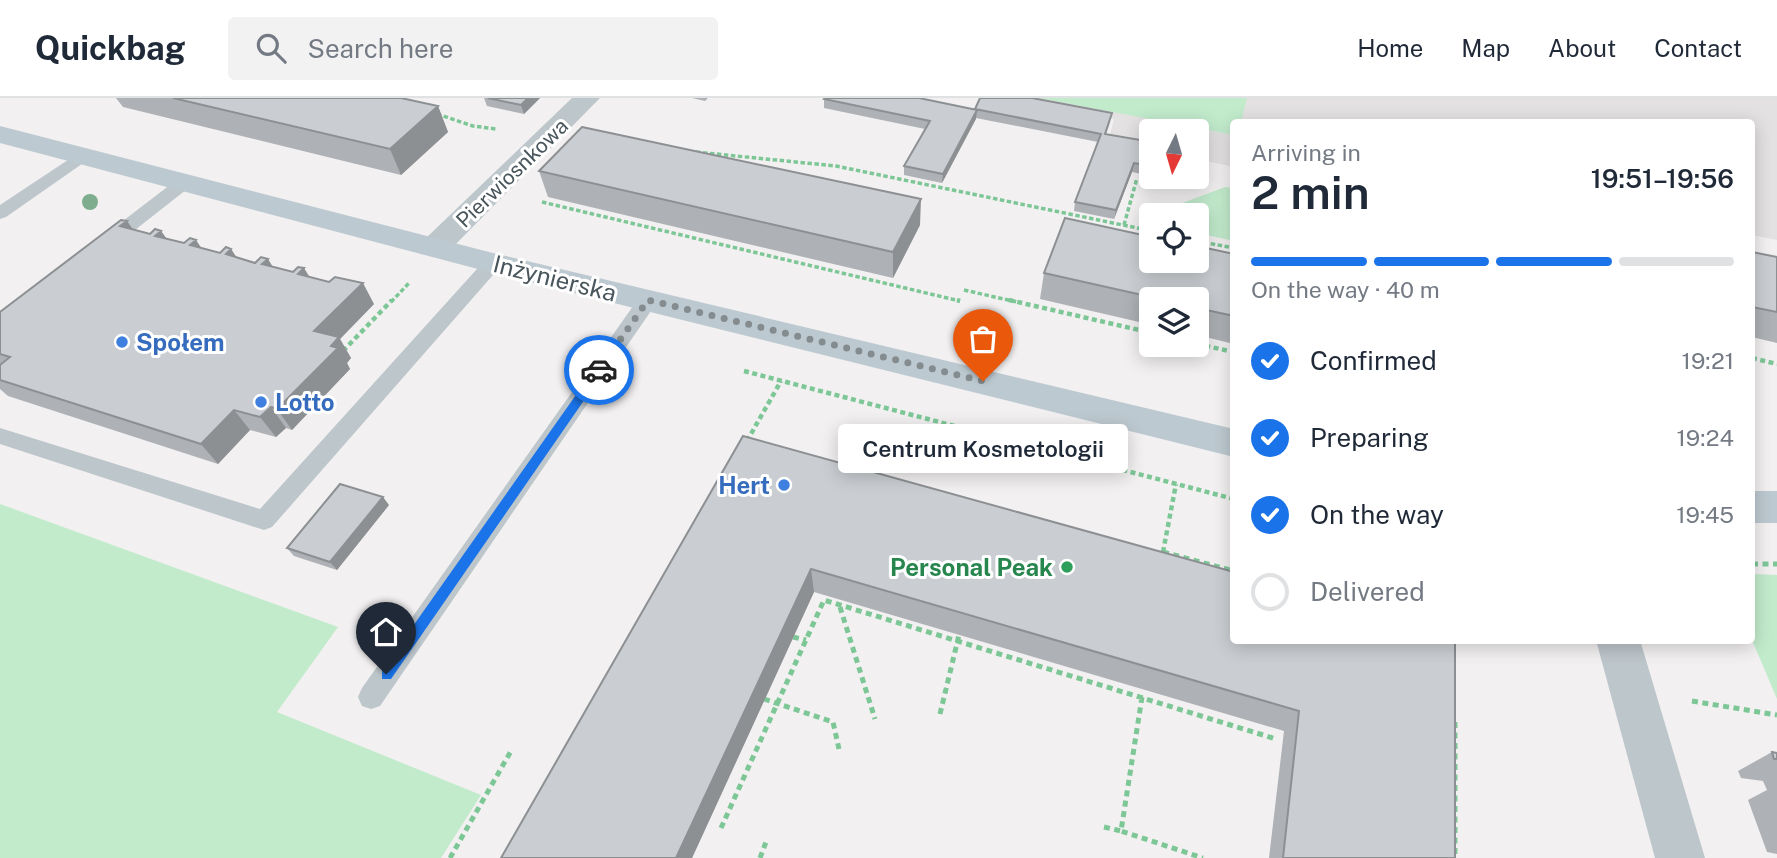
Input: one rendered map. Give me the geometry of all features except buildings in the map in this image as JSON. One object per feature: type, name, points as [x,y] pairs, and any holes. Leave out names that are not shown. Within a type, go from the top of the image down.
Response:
[{"type":"street","name":"Pierwiosnkowa","points":[[426,261],[587,98]]},
{"type":"street","name":"Inżynierska","points":[[0,134],[185,182],[426,261],[493,263],[1230,442]]},
{"type":"street","points":[[1755,507],[1777,507]]},
{"type":"street","points":[[1619,644],[1680,858]]},
{"type":"lane","points":[[0,213],[83,155]]},
{"type":"lane","points":[[85,259],[185,182]]},
{"type":"lane","points":[[0,436],[264,520],[493,263]]},
{"type":"lane","points":[[371,697],[648,300]]},
{"type":"path","points":[[428,111],[472,126],[550,136]]},
{"type":"path","points":[[685,151],[836,166],[1139,228]]},
{"type":"path","points":[[1125,225],[1137,178]]},
{"type":"path","points":[[494,190],[960,301]]},
{"type":"path","points":[[1209,243],[1230,247]]},
{"type":"path","points":[[342,351],[426,261]]},
{"type":"path","points":[[964,290],[1139,330]]},
{"type":"path","points":[[1209,347],[1230,351]]},
{"type":"path","points":[[1755,359],[1777,364]]},
{"type":"path","points":[[759,447],[745,444],[780,381]]},
{"type":"path","points":[[1163,552],[1177,484]]},
{"type":"path","points":[[1150,549],[1230,570]]},
{"type":"path","points":[[1755,564],[1777,564]]},
{"type":"path","points":[[721,828],[824,600],[958,638],[1276,739]]},
{"type":"path","points":[[840,606],[875,719]]},
{"type":"path","points":[[793,637],[806,640]]},
{"type":"path","points":[[940,714],[958,638]]},
{"type":"path","points":[[1631,691],[1777,715]]},
{"type":"path","points":[[1121,831],[1142,697]]},
{"type":"path","points":[[764,699],[833,722],[839,749]]},
{"type":"path","points":[[1203,717],[1205,708]]},
{"type":"path","points":[[1455,708],[1455,858]]},
{"type":"path","points":[[450,858],[511,751]]},
{"type":"path","points":[[1104,827],[1203,858]]},
{"type":"path","points":[[760,858],[766,842]]},
{"type":"shaded area","points":[[1008,98],[1777,98],[1777,240],[1755,236],[1755,119],[1230,119],[1230,166],[1209,162],[1209,119],[1139,119],[1139,148],[1108,142],[1114,119]]},
{"type":"green space","points":[[1039,98],[1247,98],[1242,119],[1230,119],[1230,134],[1209,130],[1209,119],[1150,119]]},
{"type":"green space","points":[[1230,188],[1230,240],[1209,236],[1209,203],[1182,203]]},
{"type":"green space","points":[[0,504],[338,627],[277,712],[481,795],[441,858],[0,858]]},
{"type":"green space","points":[[1755,574],[1777,575],[1777,699],[1754,644]]},
{"type":"way so far","points":[[599,370],[648,300],[983,381]]},
{"type":"place","name":"Społem","points":[[122,342]]},
{"type":"place","name":"Centrum Kosmetologii","points":[[983,381]]},
{"type":"place","name":"Lotto","points":[[261,402]]},
{"type":"place","name":"Hert","points":[[784,485]]},
{"type":"place","name":"Personal Peak","points":[[1067,567]]},
{"type":"route","points":[[386,674],[599,370]]}]
